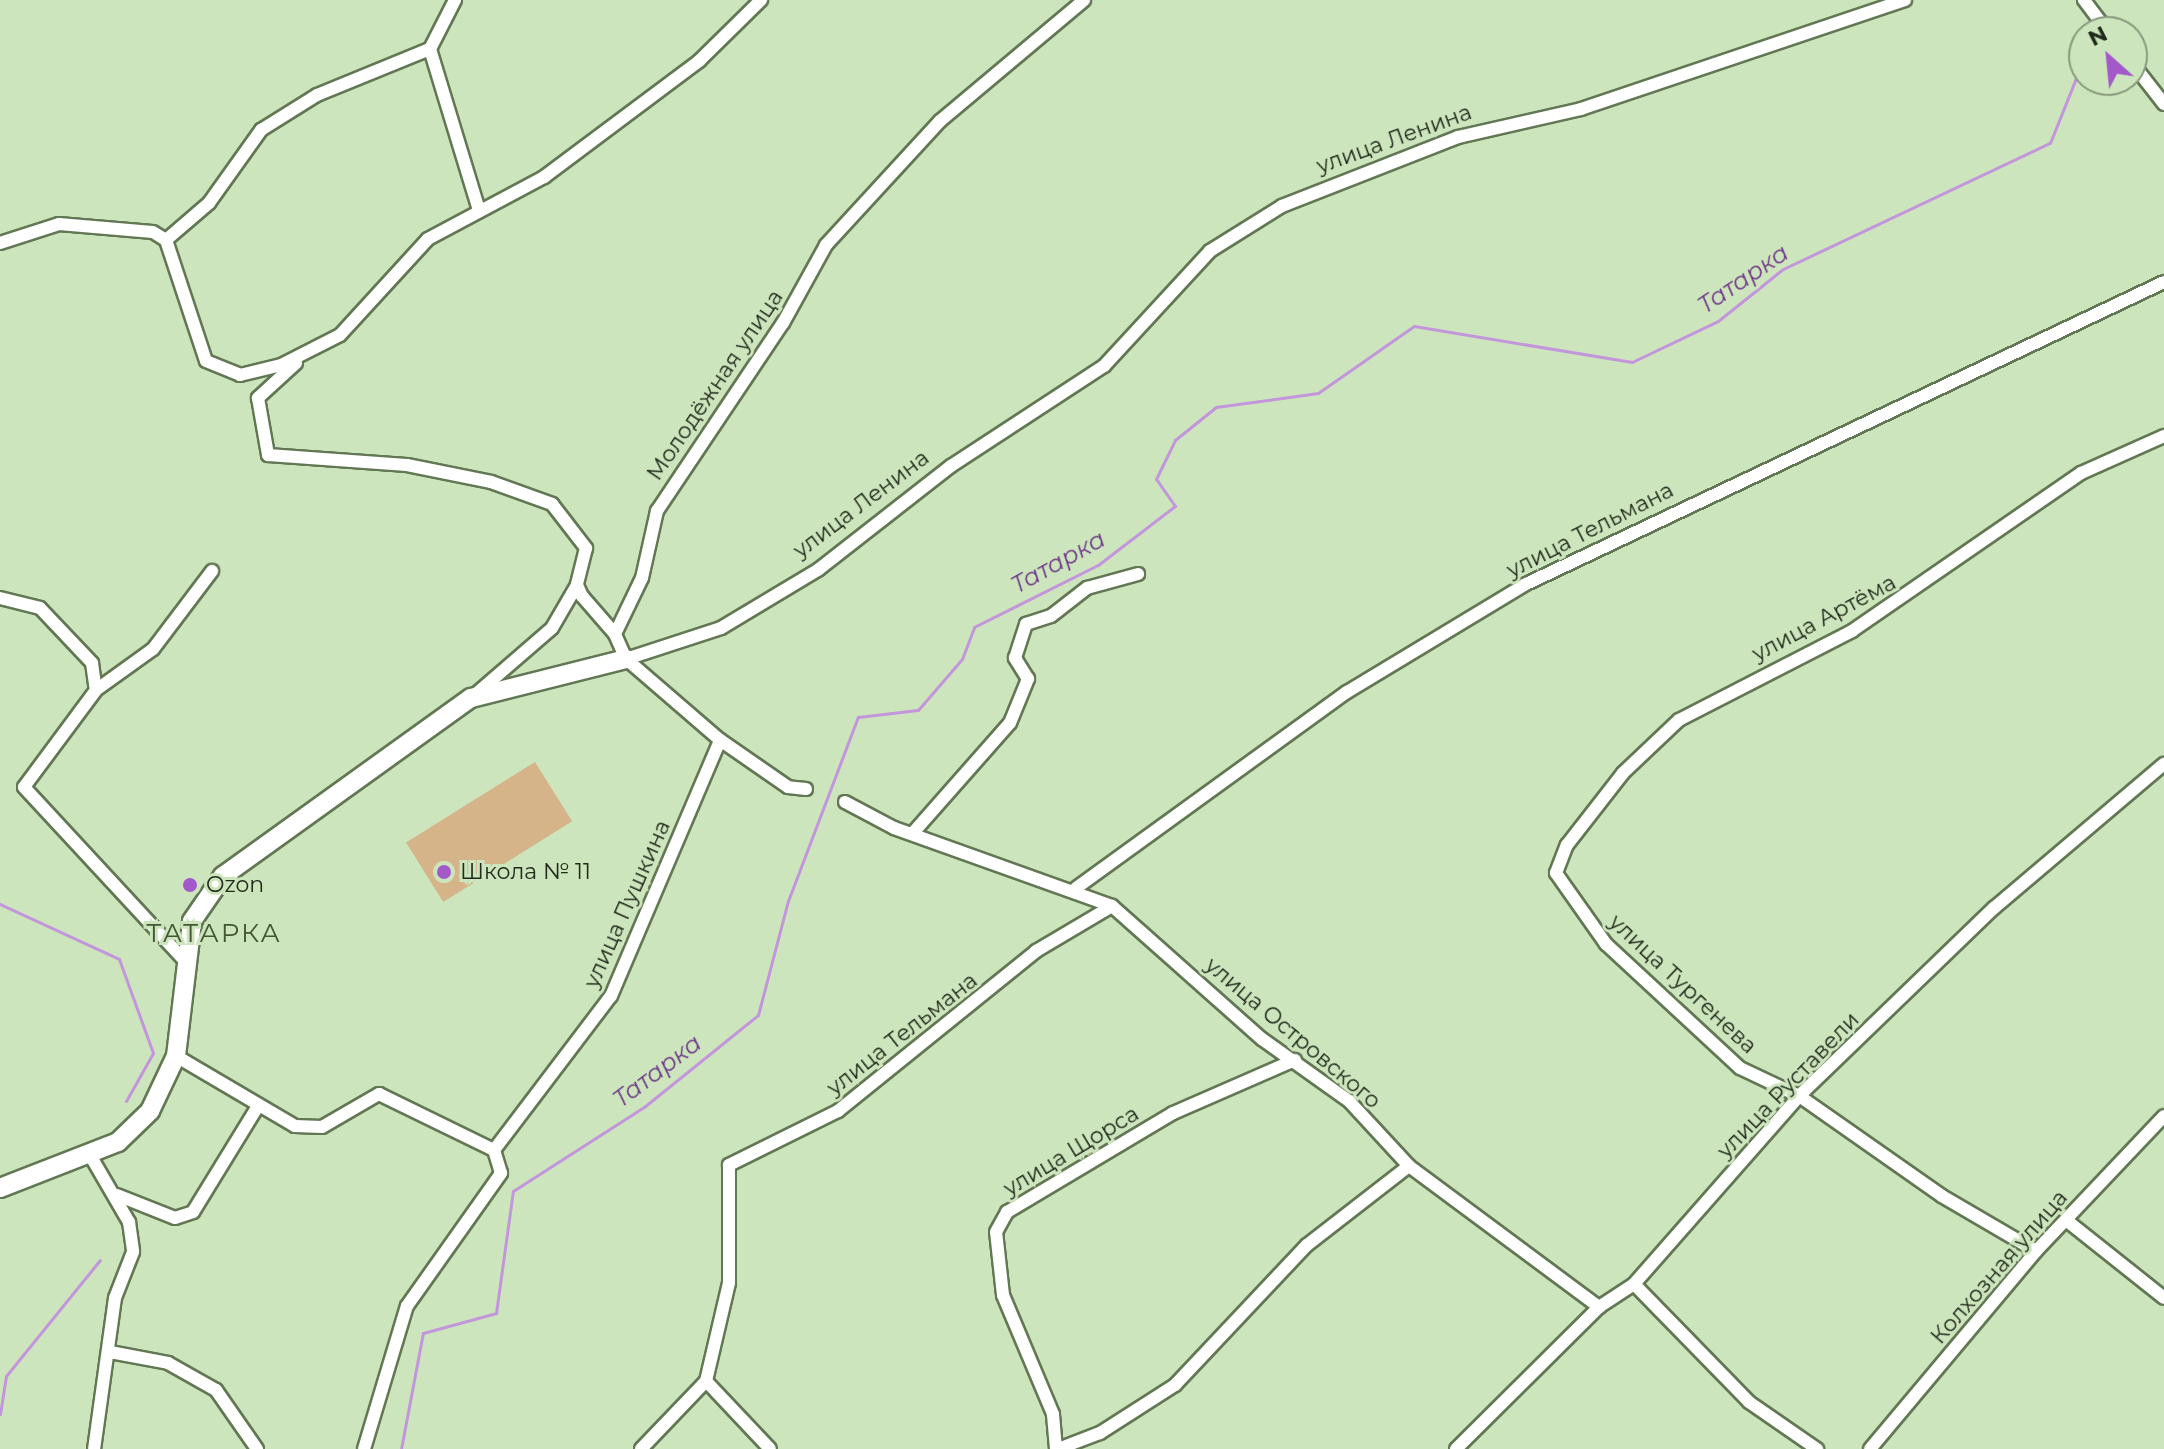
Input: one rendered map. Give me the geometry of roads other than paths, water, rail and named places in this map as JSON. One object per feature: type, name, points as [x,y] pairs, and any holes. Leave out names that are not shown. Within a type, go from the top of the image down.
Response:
[{"type":"street","points":[[166,240],[209,203],[261,130],[317,95],[430,49],[455,0]]},
{"type":"street","points":[[166,240],[200,350],[214,369],[251,374],[309,353],[340,335],[428,239],[544,177],[699,61],[761,0]]},
{"type":"street","name":"Молодёжная улица","points":[[615,634],[677,472],[783,323],[826,245],[940,121],[1084,0]]},
{"type":"street","name":"улица Ленина","points":[[0,1188],[90,1155],[150,1111],[176,1056],[185,961],[202,898],[223,876],[471,698],[626,659],[721,628],[819,569],[951,466],[1104,366],[1210,251],[1282,206],[1458,137],[1581,109],[1905,0]]},
{"type":"street","points":[[430,49],[479,210]]},
{"type":"street","points":[[2148,84],[2164,104]]},
{"type":"street","points":[[0,243],[59,224],[128,225],[166,240]]},
{"type":"street","name":"улица Тельмана","points":[[1076,888],[1347,692],[1526,584],[2164,282]]},
{"type":"street","points":[[309,353],[258,398],[268,455],[381,461],[532,495],[579,533],[587,560],[577,585],[552,628],[471,698]]},
{"type":"street","name":"улица Артёма","points":[[1560,884],[1556,873],[1567,845],[1644,749],[1679,720],[1852,631],[2081,473],[2164,436]]},
{"type":"street","points":[[185,961],[43,812],[24,787],[96,690],[153,649],[212,571]]},
{"type":"street","points":[[912,834],[1010,723],[1028,679],[1015,658],[1026,624],[1051,616],[1087,588],[1138,574]]},
{"type":"street","points":[[577,585],[590,611],[615,634],[626,659],[720,740],[788,787],[806,789]]},
{"type":"street","points":[[0,598],[40,608],[92,663],[96,690]]},
{"type":"street","name":"улица Пушкина","points":[[494,1150],[611,996],[720,740]]},
{"type":"street","name":"улица Руставели","points":[[1456,1449],[1599,1307],[1634,1284],[1799,1096],[1994,908],[2164,764]]},
{"type":"street","name":"улица Островского","points":[[845,802],[912,834],[1076,888],[1112,906],[1262,1039],[1349,1101],[1409,1166],[1599,1307]]},
{"type":"street","name":"улица Тургенева","points":[[1560,884],[1606,944],[1720,1053],[1799,1096],[1942,1196],[2036,1251]]},
{"type":"street","name":"улица Тельмана","points":[[706,1381],[729,1283],[729,1165],[838,1111],[1036,951],[1112,906]]},
{"type":"street","points":[[176,1056],[258,1106],[311,1128],[379,1094],[494,1150],[501,1173],[407,1306],[364,1449]]},
{"type":"street","name":"улица Щорса","points":[[1057,1449],[1053,1414],[1001,1282],[996,1232],[1007,1212],[1173,1113],[1295,1060]]},
{"type":"street","points":[[117,1195],[175,1218],[193,1212],[258,1106]]},
{"type":"street","name":"Колхозная улица","points":[[1870,1449],[2036,1251],[2164,1116]]},
{"type":"street","points":[[90,1155],[117,1195],[133,1252],[115,1298],[110,1352],[94,1449]]},
{"type":"street","points":[[1057,1449],[1100,1433],[1175,1385],[1307,1245],[1409,1166]]},
{"type":"street","points":[[2066,1220],[2164,1298]]},
{"type":"street","points":[[1634,1284],[1749,1402],[1817,1449]]},
{"type":"street","points":[[110,1352],[193,1375],[216,1390],[257,1449]]},
{"type":"street","points":[[641,1449],[706,1381],[770,1449]]},
{"type":"waterway","name":"Татарка","points":[[401,1449],[423,1333],[496,1313],[513,1191],[644,1107],[758,1015],[788,901],[858,717],[918,710],[962,659],[974,627],[1098,565],[1175,506],[1156,479],[1175,440],[1216,407],[1318,393],[1414,326],[1632,362],[1718,321],[1783,269],[2050,143],[2069,96]]},
{"type":"waterway","points":[[0,904],[119,959],[153,1053],[126,1101]]},
{"type":"waterway","points":[[0,1414],[6,1376],[100,1260]]},
{"type":"place","name":"Школа № 11","points":[[444,872]]},
{"type":"place","name":"Ozon","points":[[190,885]]},
{"type":"district","name":"ТАТАРКА","points":[[214,934]]}]
